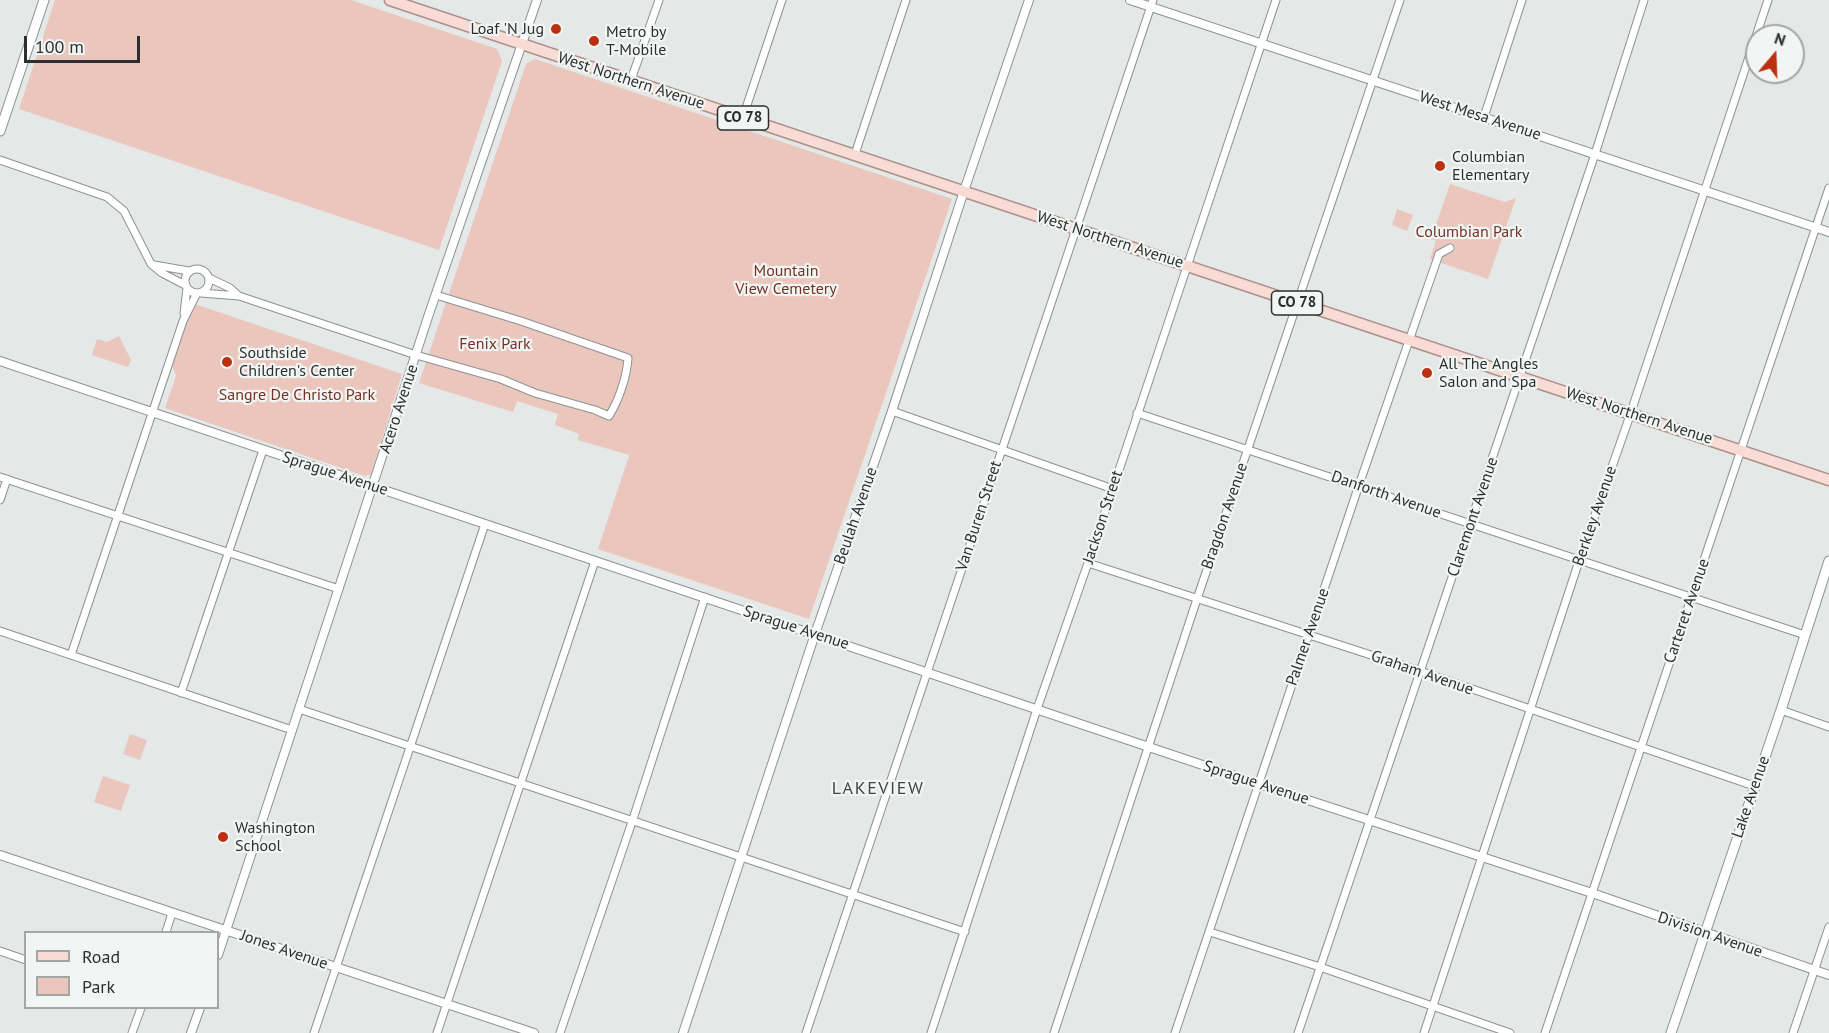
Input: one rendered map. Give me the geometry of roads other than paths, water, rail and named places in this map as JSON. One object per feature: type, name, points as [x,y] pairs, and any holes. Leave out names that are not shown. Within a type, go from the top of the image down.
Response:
[{"type":"main road","points":[[0,129],[44,0]]},
{"type":"main road","name":"West Northern Avenue","points":[[390,0],[1829,480]]},
{"type":"main road","name":"Lake Avenue","points":[[1671,1033],[1829,561]]},
{"type":"street","name":"Acero Avenue","points":[[219,953],[436,295],[537,0]]},
{"type":"street","points":[[631,80],[658,0]]},
{"type":"street","points":[[743,117],[782,0]]},
{"type":"street","points":[[855,154],[906,0]]},
{"type":"street","name":"Beulah Avenue","points":[[683,1033],[1029,0]]},
{"type":"street","name":"West Mesa Avenue","points":[[1130,0],[1152,3],[1261,44],[1829,232]]},
{"type":"street","name":"Jackson Street","points":[[931,1033],[1037,709],[1276,0]]},
{"type":"street","name":"Bragdon Avenue","points":[[1054,1033],[1197,599],[1400,0]]},
{"type":"street","points":[[1484,117],[1522,0]]},
{"type":"street","name":"Claremont Avenue","points":[[1298,1033],[1595,154],[1644,0]]},
{"type":"street","name":"Berkley Avenue","points":[[1424,1033],[1579,561],[1706,191],[1768,0]]},
{"type":"street","name":"Van Buren Street","points":[[806,1033],[1152,3]]},
{"type":"street","points":[[0,160],[107,197],[124,211],[152,264],[162,273],[199,293],[239,296],[416,355],[501,379],[535,393],[596,410],[609,416],[614,407],[628,358],[436,295]]},
{"type":"street","name":"Carteret Avenue","points":[[1545,1033],[1829,188]]},
{"type":"street","name":"Palmer Avenue","points":[[1175,1033],[1438,254],[1450,248]]},
{"type":"street","points":[[152,264],[189,271],[201,270],[209,278],[230,288],[239,296]]},
{"type":"street","points":[[183,321],[185,277],[189,271]]},
{"type":"street","points":[[71,655],[183,321],[199,293],[208,285],[209,278]]},
{"type":"street","name":"Sprague Avenue","points":[[0,361],[1259,784],[1592,893]]},
{"type":"street","points":[[892,411],[1113,489]]},
{"type":"street","name":"Danforth Avenue","points":[[1137,413],[1805,634]]},
{"type":"street","points":[[181,693],[263,450]]},
{"type":"street","points":[[0,500],[4,478],[339,589]]},
{"type":"street","points":[[314,1033],[485,524]]},
{"type":"street","points":[[437,1033],[595,561]]},
{"type":"street","name":"Graham Avenue","points":[[1088,563],[1420,671],[1754,786]]},
{"type":"street","points":[[560,1033],[705,597]]},
{"type":"street","points":[[0,631],[292,730]]},
{"type":"street","points":[[299,709],[965,932]]},
{"type":"street","points":[[1781,710],[1829,727]]},
{"type":"street","name":"Jones Avenue","points":[[0,855],[534,1033]]},
{"type":"street","name":"Division Avenue","points":[[1592,893],[1829,975]]},
{"type":"street","points":[[167,931],[172,913]]},
{"type":"street","points":[[1793,1033],[1829,927]]},
{"type":"street","points":[[1210,932],[1320,967],[1510,1033]]},
{"type":"street","points":[[0,951],[24,959]]},
{"type":"street","points":[[132,1033],[141,1009]]},
{"type":"street","points":[[191,1033],[200,1009]]},
{"type":"place","name":"Loaf 'N Jug","points":[[556,29]]},
{"type":"place","name":"Metro by T-Mobile","points":[[594,41]]},
{"type":"place","name":"Columbian Elementary","points":[[1440,166]]},
{"type":"place","name":"Southside Children's Center","points":[[227,362]]},
{"type":"place","name":"All The Angles Salon and Spa","points":[[1427,373]]},
{"type":"place","name":"Washington School","points":[[223,837]]},
{"type":"district","name":"LAKEVIEW","points":[[878,789]]},
{"type":"park label","name":"Columbian Park","points":[[1469,232]]},
{"type":"park label","name":"Mountain View Cemetery","points":[[786,280]]},
{"type":"park label","name":"Fenix Park","points":[[495,344]]},
{"type":"park label","name":"Sangre De Christo Park","points":[[297,395]]}]
